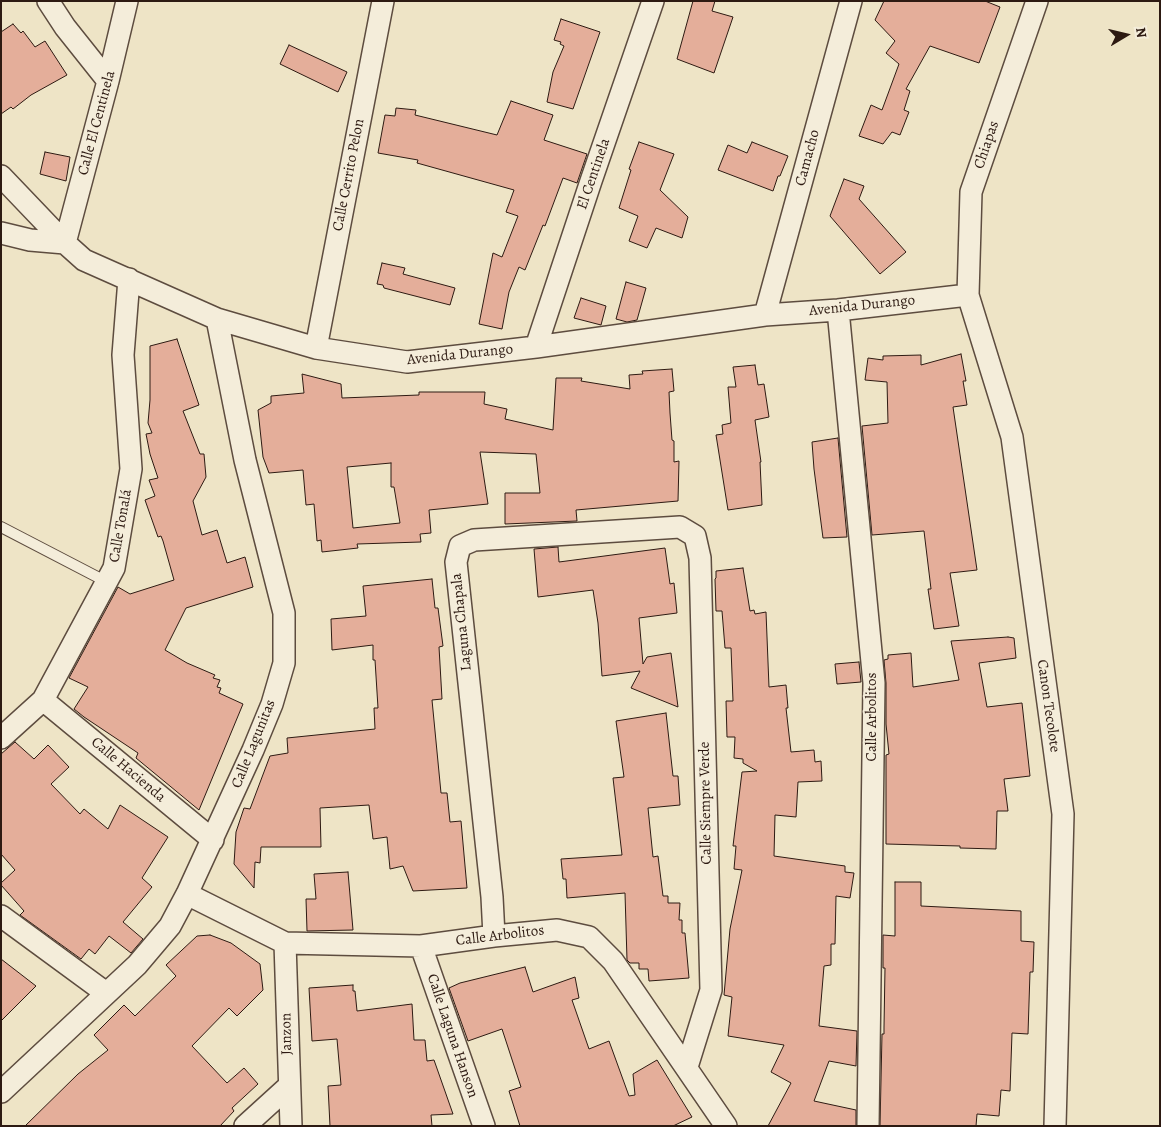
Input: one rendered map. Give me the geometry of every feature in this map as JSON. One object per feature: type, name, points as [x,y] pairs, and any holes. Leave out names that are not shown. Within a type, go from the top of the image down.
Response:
[{"type":"street","points":[[48,1],[65,27],[108,81]]},
{"type":"street","name":"Calle El Centinela","points":[[66,244],[127,1]]},
{"type":"street","name":"Calle Cerrito Pelon","points":[[316,348],[383,1]]},
{"type":"street","name":"El Centinela","points":[[536,347],[653,1]]},
{"type":"street","name":"Camacho","points":[[765,315],[851,1]]},
{"type":"street","name":"Chiapas","points":[[968,295],[971,192],[1037,1]]},
{"type":"street","name":"Avenida Durango","points":[[1,176],[66,244],[84,260],[217,319],[316,348],[407,362],[536,347],[765,315],[838,310],[968,295]]},
{"type":"street","points":[[1,233],[30,240],[66,244]]},
{"type":"street","name":"Calle Tonalá","points":[[1,738],[43,700],[114,568],[131,469],[123,355],[129,279]]},
{"type":"street","name":"Canon Tecolote","points":[[968,295],[1012,437],[1063,814],[1056,1126]]},
{"type":"street","name":"Calle Arbolitos","points":[[838,310],[874,683],[868,1126]]},
{"type":"street","name":"Calle Lagunitas","points":[[1,1092],[137,965],[170,926],[213,840],[254,750],[272,704],[284,662],[284,614],[245,460],[217,319]]},
{"type":"street","name":"Laguna Chapala","points":[[494,936],[492,897],[456,562],[460,546],[474,540],[680,527],[695,536]]},
{"type":"street","name":"Calle Siempre Verde","points":[[687,1068],[711,990],[700,558],[695,536]]},
{"type":"street","name":"Calle Hacienda","points":[[43,700],[213,840]]},
{"type":"street","name":"Calle Arbolitos","points":[[187,894],[285,943],[421,946],[557,930],[589,937],[613,961],[726,1126]]},
{"type":"street","points":[[1,916],[106,993]]},
{"type":"street","name":"Janzon","points":[[285,943],[291,1126]]},
{"type":"street","name":"Calle Laguna Hanson","points":[[421,946],[484,1126]]},
{"type":"street","points":[[245,1126],[289,1086]]},
{"type":"lane","points":[[1,527],[107,582]]},
{"type":"building","points":[[693,1],[715,1],[712,11],[733,17],[714,73],[677,59]]},
{"type":"building","points":[[884,1],[985,1],[1000,7],[979,63],[930,46],[906,89],[910,91],[904,110],[909,112],[900,135],[892,132],[883,144],[859,136],[871,105],[882,110],[899,64],[886,53],[895,41],[875,20]]},
{"type":"building","points":[[561,19],[600,32],[573,109],[547,102],[553,72],[564,46],[560,44],[561,42],[554,40]]},
{"type":"building","points":[[13,24],[21,33],[23,31],[35,47],[45,41],[67,75],[31,95],[13,109],[11,107],[1,114],[1,32]]},
{"type":"building","points":[[289,45],[347,72],[338,92],[280,64]]},
{"type":"building","points":[[511,101],[553,115],[544,140],[587,154],[577,183],[563,178],[545,226],[543,225],[525,270],[519,267],[509,292],[502,329],[479,324],[493,253],[502,257],[518,216],[506,212],[514,190],[417,163],[418,160],[378,153],[385,115],[395,116],[396,108],[416,110],[415,115],[497,135]]},
{"type":"building","points":[[639,142],[674,154],[660,190],[688,217],[682,238],[656,228],[647,248],[629,241],[638,216],[619,208],[631,170],[629,169]]},
{"type":"building","points":[[752,142],[788,156],[773,191],[718,170],[728,145],[747,153]]},
{"type":"building","points":[[45,152],[70,157],[66,181],[40,174]]},
{"type":"building","points":[[844,179],[864,186],[859,199],[906,252],[880,274],[830,216]]},
{"type":"building","points":[[382,263],[405,268],[403,274],[455,288],[450,305],[384,288],[383,285],[377,284]]},
{"type":"building","points":[[626,282],[646,288],[637,320],[627,322],[616,319]]},
{"type":"building","points":[[581,298],[606,306],[601,325],[574,318]]},
{"type":"building","points":[[177,339],[199,405],[183,411],[200,454],[204,454],[206,477],[193,501],[202,535],[217,530],[227,563],[245,557],[253,587],[186,608],[165,650],[187,663],[215,675],[213,678],[220,680],[217,687],[221,688],[219,693],[243,704],[199,810],[136,758],[138,753],[74,709],[88,687],[69,678],[118,587],[130,594],[174,580],[163,541],[161,536],[158,537],[145,500],[155,496],[149,480],[158,478],[146,434],[152,433],[148,423],[150,346]]},
{"type":"building","points":[[961,354],[966,381],[963,381],[967,405],[953,407],[977,570],[950,573],[959,626],[934,629],[928,589],[931,589],[924,531],[872,535],[862,426],[888,423],[887,382],[865,380],[868,358],[883,360],[883,356],[921,355],[921,365]]},
{"type":"building","points":[[755,365],[758,385],[764,384],[769,417],[755,420],[761,462],[762,505],[728,510],[716,435],[723,434],[722,425],[731,423],[728,387],[736,387],[733,367]]},
{"type":"building","points":[[672,369],[674,391],[669,392],[674,462],[679,461],[678,501],[576,510],[577,521],[505,524],[505,493],[540,493],[536,454],[480,452],[488,504],[429,510],[431,533],[420,534],[421,542],[357,544],[358,548],[322,552],[321,540],[317,541],[314,504],[306,505],[303,470],[269,473],[263,457],[258,410],[271,403],[271,396],[304,393],[302,374],[341,384],[342,398],[419,395],[419,392],[485,392],[484,404],[507,409],[505,419],[553,430],[556,378],[582,378],[581,381],[630,389],[629,375],[643,374],[642,371]],"holes":[[[391,463],[391,487],[394,487],[400,523],[353,528],[347,467]]]},
{"type":"building","points":[[838,438],[847,537],[823,538],[812,442]]},
{"type":"building","points":[[558,547],[559,562],[665,548],[670,584],[674,583],[677,613],[639,618],[643,664],[647,657],[671,653],[678,707],[631,688],[640,671],[602,676],[598,623],[593,590],[538,597],[534,549]]},
{"type":"building","points":[[743,568],[750,611],[754,610],[755,614],[766,612],[769,687],[786,685],[788,708],[786,708],[791,752],[814,750],[815,762],[821,761],[822,781],[798,782],[796,817],[775,815],[774,856],[845,866],[845,872],[854,873],[850,898],[836,896],[835,944],[831,944],[831,965],[824,966],[819,1026],[857,1031],[856,1066],[829,1061],[814,1101],[856,1110],[856,1126],[768,1126],[791,1083],[771,1072],[784,1045],[728,1036],[732,997],[724,995],[730,929],[742,870],[734,869],[736,846],[733,846],[742,772],[757,771],[743,763],[743,759],[734,758],[735,737],[727,737],[726,701],[733,701],[731,648],[725,648],[722,611],[716,611],[715,579],[716,571]]},
{"type":"building","points":[[432,579],[435,608],[438,608],[443,646],[439,647],[442,699],[432,700],[441,793],[447,793],[450,822],[461,821],[467,888],[413,891],[403,866],[390,869],[387,837],[373,839],[369,805],[320,808],[321,847],[261,847],[260,863],[255,862],[254,888],[234,864],[236,832],[244,808],[250,809],[270,756],[288,753],[287,738],[375,729],[374,708],[378,708],[373,645],[332,650],[331,619],[366,616],[363,586]]},
{"type":"building","points":[[1014,638],[1016,658],[979,663],[987,707],[1022,703],[1030,776],[1004,779],[1008,811],[997,811],[996,849],[886,844],[886,755],[889,754],[884,660],[888,659],[888,655],[911,653],[913,687],[959,680],[951,641]]},
{"type":"building","points":[[859,662],[861,682],[837,684],[835,664]]},
{"type":"building","points":[[666,713],[673,776],[678,776],[680,805],[648,808],[653,857],[658,856],[663,896],[668,896],[668,903],[680,903],[679,920],[682,920],[682,933],[685,933],[689,978],[649,981],[648,969],[639,969],[639,963],[630,963],[627,960],[625,893],[567,898],[566,879],[563,879],[561,859],[622,855],[613,778],[624,777],[616,721]]},
{"type":"building","points":[[15,742],[34,759],[48,745],[69,767],[51,784],[80,814],[84,809],[108,829],[120,805],[168,837],[142,878],[152,887],[123,922],[143,939],[131,953],[109,936],[95,954],[89,949],[81,959],[20,915],[24,911],[1,885],[15,870],[1,854],[1,754]]},
{"type":"building","points":[[348,872],[353,930],[307,931],[306,899],[316,899],[314,874]]},
{"type":"building","points":[[895,882],[921,882],[921,906],[1021,911],[1021,941],[1034,942],[1033,972],[1030,972],[1028,1034],[1012,1033],[1010,1091],[1001,1090],[999,1116],[977,1114],[976,1126],[880,1126],[882,1034],[884,1034],[885,968],[883,968],[883,935],[895,936]]},
{"type":"building","points":[[210,935],[231,943],[260,964],[263,990],[237,1016],[229,1008],[192,1046],[227,1083],[244,1068],[258,1084],[232,1108],[234,1111],[220,1126],[25,1126],[78,1074],[108,1050],[94,1035],[124,1005],[135,1016],[176,976],[166,965],[197,936]]},
{"type":"building","points":[[1,959],[36,986],[1,1021]]},
{"type":"building","points":[[525,967],[533,992],[575,977],[579,998],[572,1000],[589,1049],[609,1041],[629,1096],[635,1095],[633,1074],[657,1060],[692,1117],[673,1126],[520,1126],[509,1091],[521,1087],[502,1029],[468,1041],[449,988],[460,983]]},
{"type":"building","points":[[353,985],[357,1011],[412,1004],[414,1040],[425,1040],[427,1061],[434,1060],[453,1114],[431,1115],[432,1126],[330,1126],[328,1086],[341,1085],[337,1039],[312,1041],[309,988]]}]
